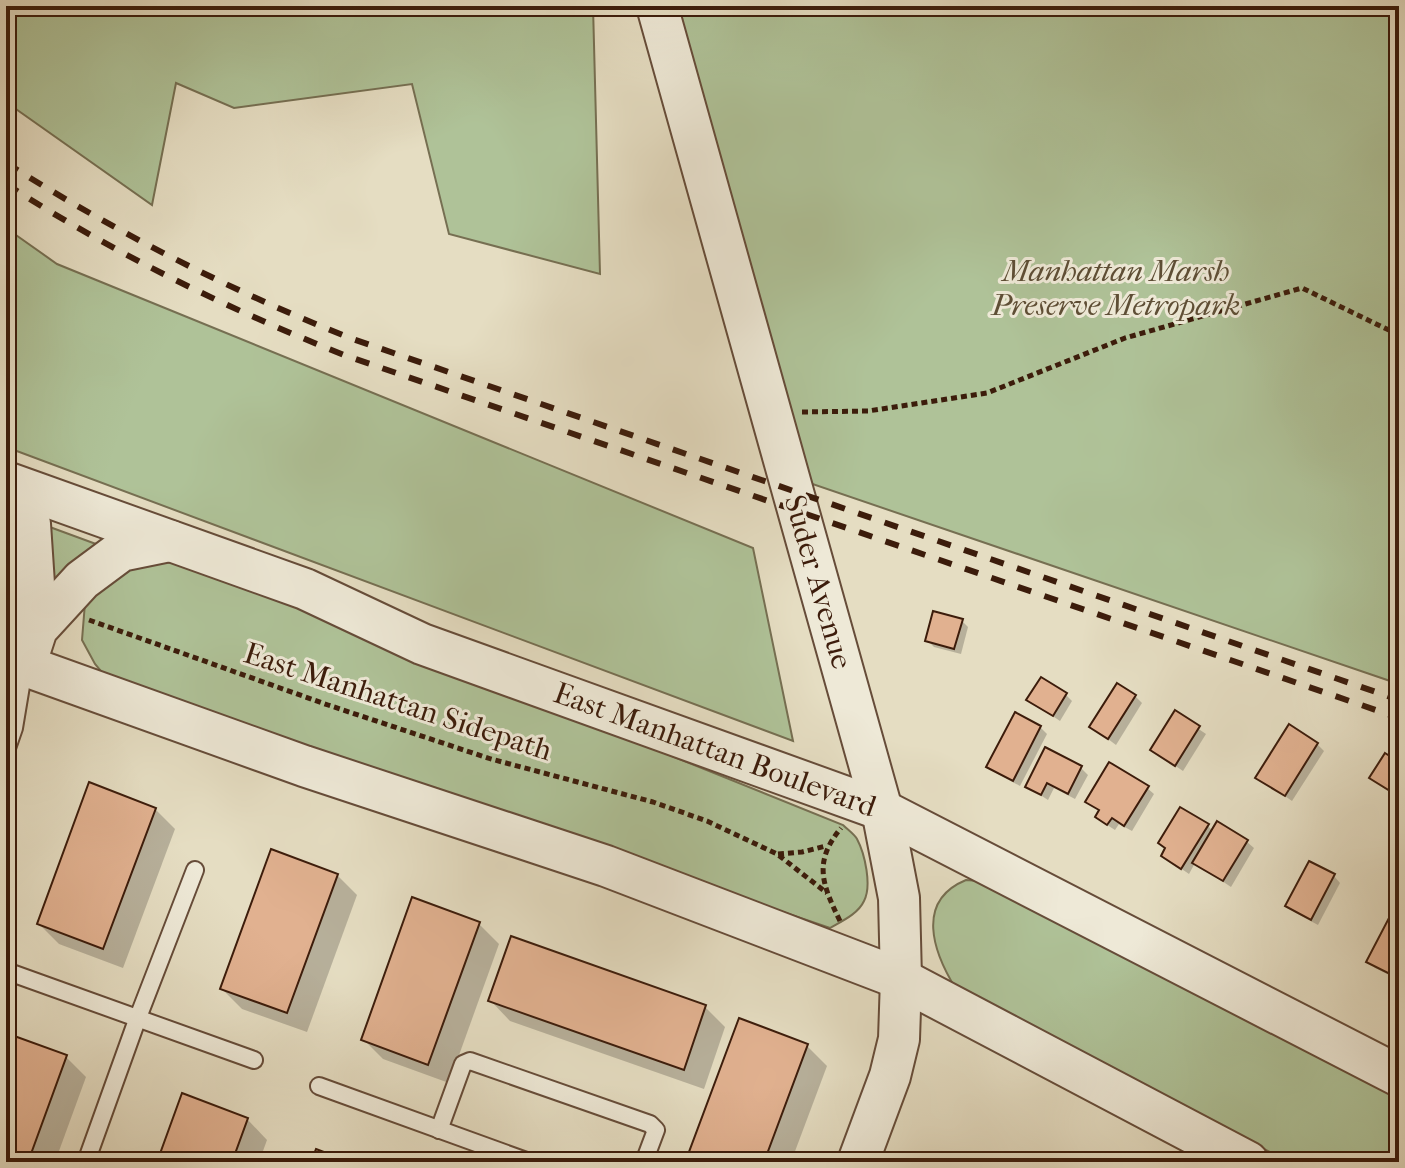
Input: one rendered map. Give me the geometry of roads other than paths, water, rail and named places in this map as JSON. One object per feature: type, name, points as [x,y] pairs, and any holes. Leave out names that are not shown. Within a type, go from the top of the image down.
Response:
[{"type":"street","name":"Suder Avenue","points":[[657,6],[882,810],[899,898],[899,1039],[890,1076],[858,1162]]},
{"type":"street","name":"East Manhattan Boulevard","points":[[6,483],[305,589],[422,644],[882,810],[1399,1076]]},
{"type":"street","points":[[6,483],[21,502],[30,524],[46,619]]},
{"type":"street","points":[[170,541],[121,551],[82,580],[46,619],[15,663],[304,766],[606,866],[901,979],[1248,1162]]},
{"type":"lane","points":[[6,751],[14,728],[15,663]]},
{"type":"lane","points":[[86,1162],[195,870]]},
{"type":"lane","points":[[6,971],[254,1060]]},
{"type":"lane","points":[[439,1130],[463,1064],[470,1061],[650,1124],[656,1130],[644,1162]]},
{"type":"lane","points":[[319,1086],[439,1130],[499,1157],[529,1162]]},
{"type":"railway","points":[[6,163],[89,213],[174,258],[350,338],[1399,700]]},
{"type":"railway","points":[[6,184],[87,233],[171,278],[344,355],[1399,718]]},
{"type":"park label","name":"Manhattan Marsh Preserve Metropark","points":[[1116,288]]}]
